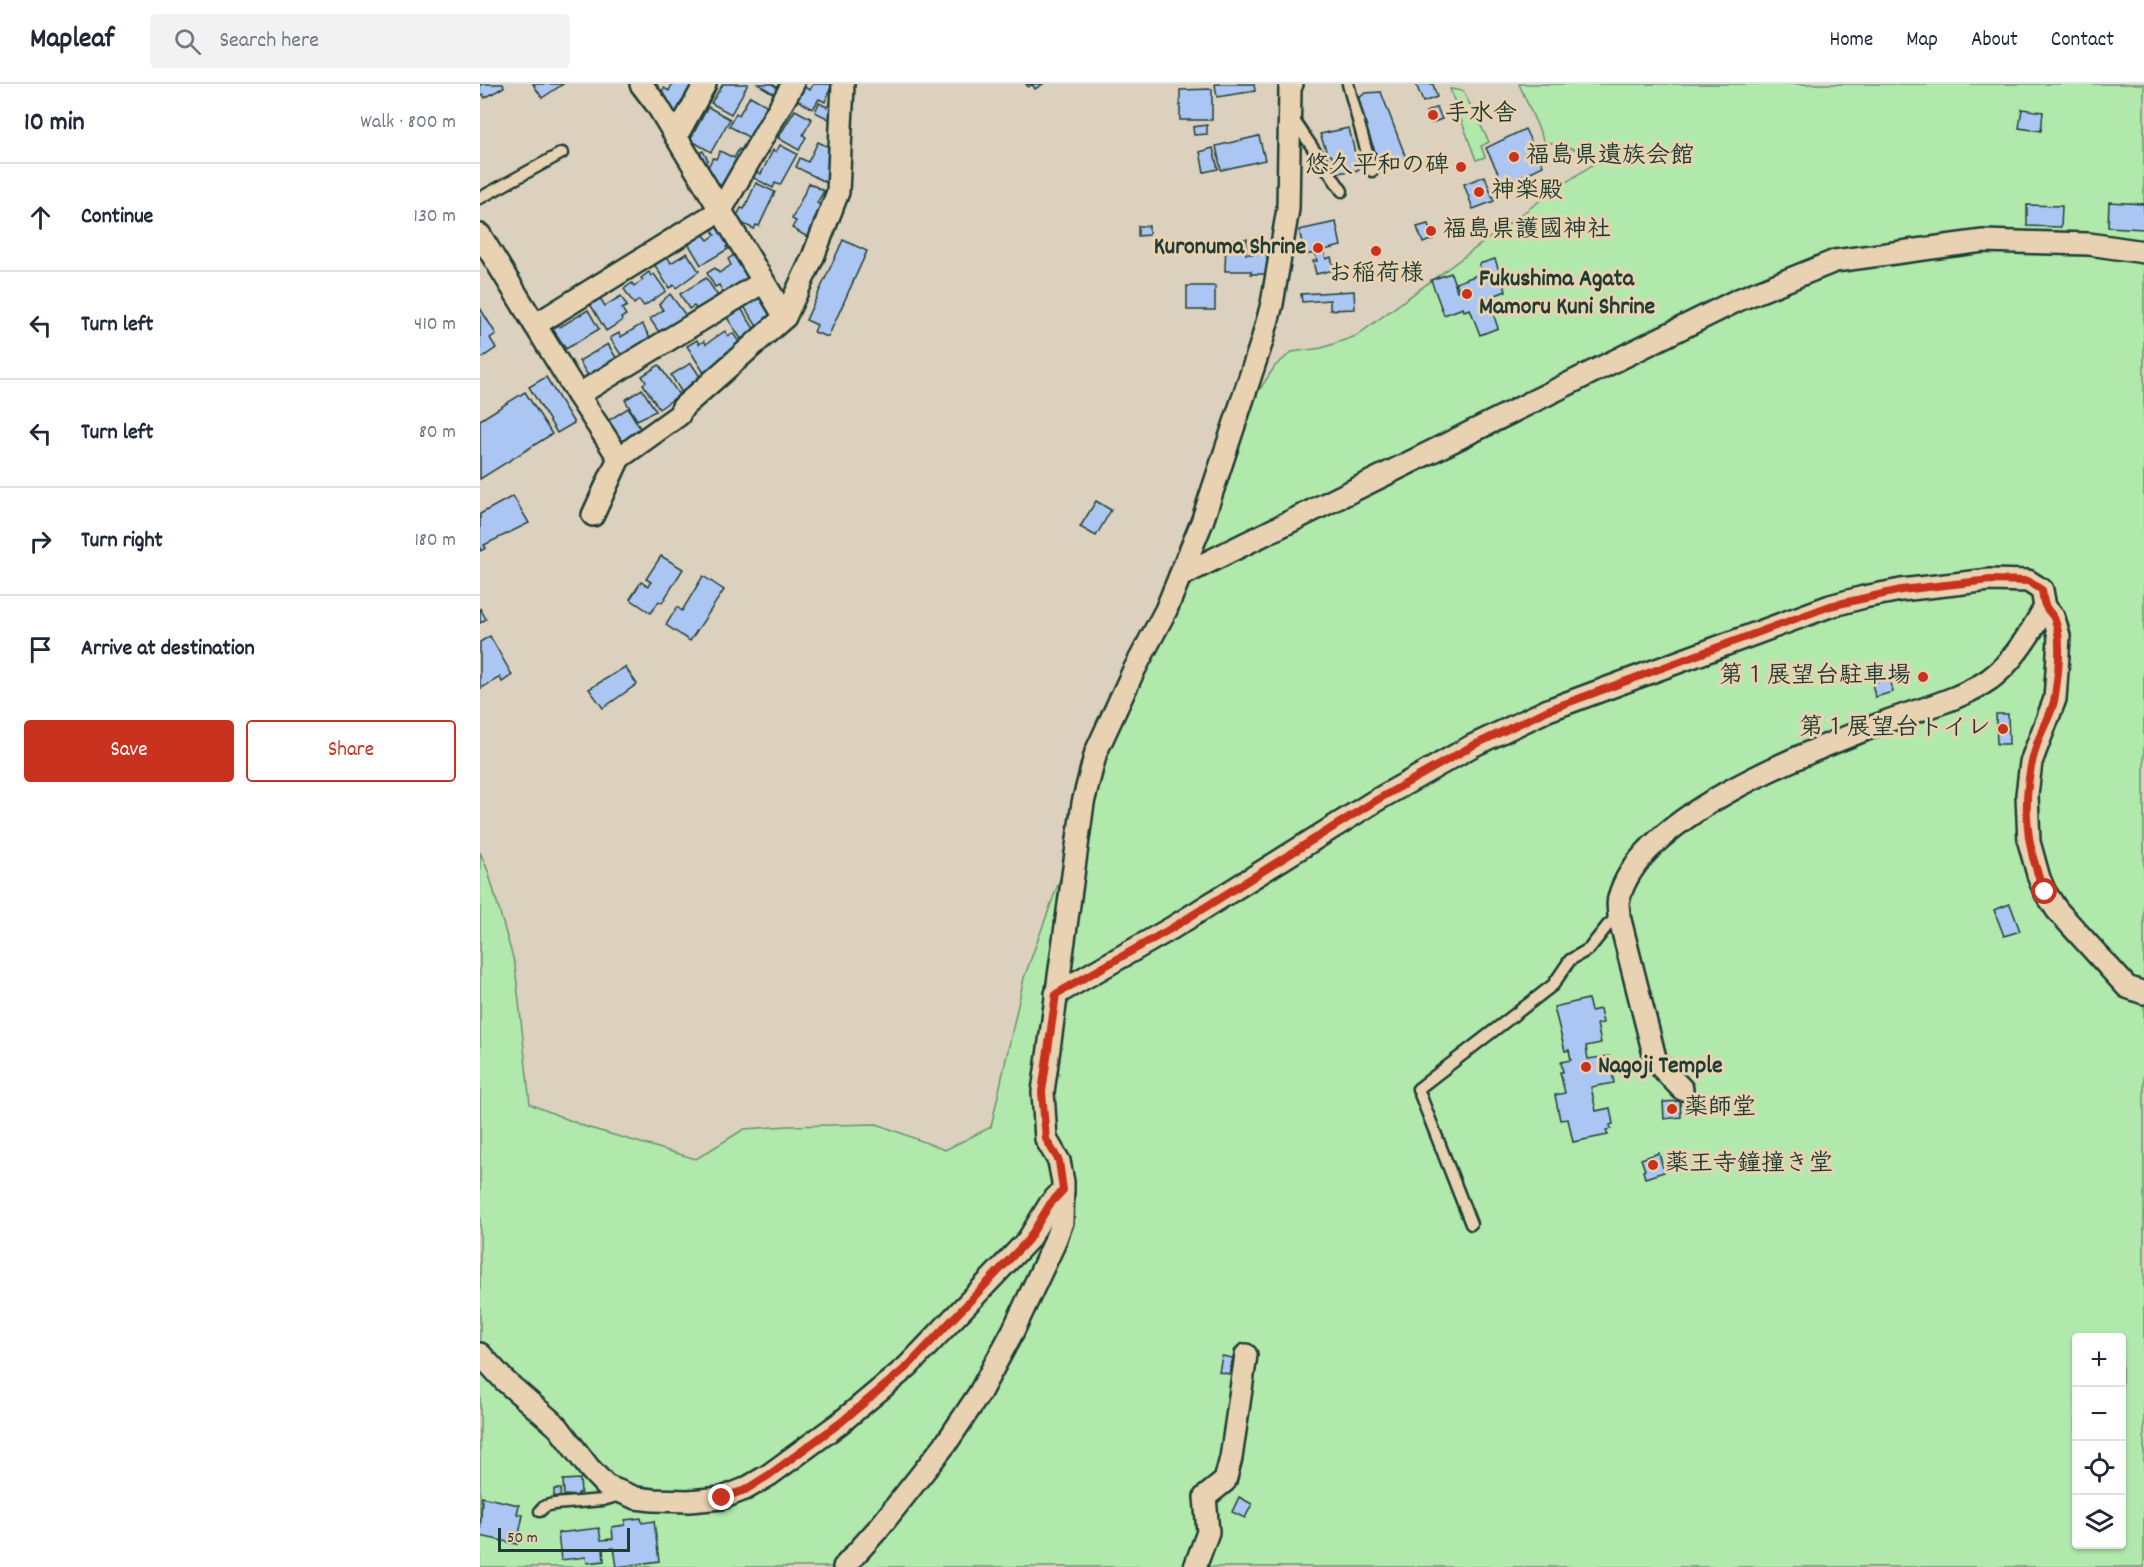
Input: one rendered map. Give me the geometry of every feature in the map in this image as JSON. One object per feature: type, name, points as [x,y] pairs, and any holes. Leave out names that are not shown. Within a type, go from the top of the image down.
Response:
[{"type":"street","points":[[641,84],[657,105],[785,317]]},
{"type":"street","points":[[676,137],[705,84]]},
{"type":"street","points":[[535,325],[721,210],[793,84]]},
{"type":"street","points":[[593,515],[620,458],[679,415],[683,407],[785,317],[813,257],[838,192],[843,84]]},
{"type":"street","points":[[844,1567],[878,1530],[947,1442],[979,1395],[1013,1331],[1062,1222],[1063,1190],[1059,1161],[1046,1139],[1042,1092],[1083,803],[1096,752],[1133,672],[1166,610],[1202,522],[1262,341],[1272,304],[1288,209],[1290,88],[1292,84]]},
{"type":"street","points":[[480,235],[578,395],[620,458]]},
{"type":"street","points":[[1180,576],[1727,305],[1835,261],[1983,241],[2089,244],[2144,252]]},
{"type":"street","points":[[578,395],[763,282]]},
{"type":"street","points":[[1056,994],[1172,928],[1375,801],[1472,746],[1548,710],[1830,606],[1901,590],[1990,580],[2028,581],[2042,590],[2045,607],[2054,618],[2059,636],[2055,699],[2031,762],[2027,804],[2031,852],[2039,878],[2057,910],[2127,987],[2144,993]]},
{"type":"street","points":[[1682,1089],[1656,1062],[1619,916],[1618,899],[1638,860],[1657,841],[1693,814],[1754,777],[1861,731],[1968,691],[1992,678],[2014,655],[2032,631],[2045,607]]},
{"type":"street","points":[[480,1354],[505,1381],[558,1427],[589,1468],[606,1486],[623,1494],[653,1500],[689,1501],[722,1498],[745,1490],[769,1475],[840,1423],[908,1366],[1028,1240],[1050,1204],[1063,1190]]},
{"type":"street","points":[[1195,1567],[1208,1532],[1205,1497],[1224,1481],[1231,1458],[1246,1355]]},
{"type":"lane","points":[[1348,84],[1372,171]]},
{"type":"lane","points":[[1290,116],[1342,190]]},
{"type":"lane","points":[[480,198],[562,153]]},
{"type":"lane","points":[[1471,1224],[1418,1089],[1553,985],[1570,960],[1589,949],[1608,925],[1619,916]]},
{"type":"lane","points":[[540,1511],[544,1506],[603,1500],[623,1494]]},
{"type":"green space","points":[[1519,84],[2144,84],[2144,1567],[480,1567],[480,852],[488,871],[515,965],[530,1104],[586,1127],[696,1159],[744,1129],[877,1124],[945,1150],[991,1127],[1024,978],[1117,722],[1258,392],[1275,366],[1292,352],[1322,348],[1356,336],[1556,189],[1604,157],[1544,141]]},
{"type":"green space","points":[[1450,89],[1463,91],[1489,142],[1481,146],[1485,157],[1476,160]]},
{"type":"building","points":[[480,84],[503,84],[504,87],[485,98],[483,94],[480,96]]},
{"type":"building","points":[[533,84],[563,84],[542,98]]},
{"type":"building","points":[[672,84],[698,84],[678,122],[658,99],[664,88],[669,91]]},
{"type":"building","points":[[723,84],[748,84],[731,114],[711,103]]},
{"type":"building","points":[[758,84],[772,84],[783,91],[779,97]]},
{"type":"building","points":[[813,84],[832,84],[825,102],[819,99],[813,109],[797,100],[804,87],[810,90]]},
{"type":"building","points":[[1032,84],[1043,84],[1035,89]]},
{"type":"building","points":[[1215,84],[1254,84],[1255,91],[1217,97]]},
{"type":"building","points":[[1416,84],[1433,84],[1437,97],[1423,102]]},
{"type":"building","points":[[1212,89],[1212,120],[1180,120],[1180,90]]},
{"type":"building","points":[[1381,92],[1406,158],[1393,168],[1381,167],[1356,101],[1365,93]]},
{"type":"building","points":[[750,96],[768,106],[766,110],[771,113],[755,141],[729,126],[736,113],[739,115]]},
{"type":"building","points":[[819,103],[827,107],[829,104],[835,107],[829,119],[815,112]]},
{"type":"building","points":[[708,107],[730,119],[711,152],[690,140]]},
{"type":"building","name":"手水舎","points":[[1437,107],[1442,119],[1431,123],[1426,112]]},
{"type":"building","points":[[2022,109],[2043,112],[2041,131],[2019,128]]},
{"type":"building","points":[[795,110],[812,119],[803,135],[806,137],[799,150],[778,138]]},
{"type":"building","points":[[1207,125],[1207,134],[1194,135],[1193,127]]},
{"type":"building","points":[[1349,128],[1359,170],[1337,173],[1332,156],[1327,153],[1320,134]]},
{"type":"building","name":"福島県遺族会館","points":[[1525,129],[1543,166],[1504,185],[1486,148]]},
{"type":"building","points":[[1259,136],[1265,160],[1221,170],[1216,146]]},
{"type":"building","points":[[818,142],[833,149],[831,185],[796,167],[800,158],[808,162]]},
{"type":"building","points":[[780,145],[797,154],[780,185],[775,183],[773,188],[752,177],[755,171],[761,174],[773,150],[776,152]]},
{"type":"building","points":[[1213,148],[1218,169],[1204,172],[1200,152]]},
{"type":"building","points":[[739,149],[747,153],[720,196],[705,172],[720,151],[734,158]]},
{"type":"building","points":[[703,151],[708,160],[705,165],[697,154]]},
{"type":"building","name":"神楽殿","points":[[1485,176],[1494,201],[1473,209],[1464,184]]},
{"type":"building","points":[[756,183],[775,192],[759,226],[756,225],[754,229],[735,220],[741,208],[744,209]]},
{"type":"building","points":[[809,183],[824,191],[817,203],[826,208],[809,238],[792,228],[796,221],[792,219]]},
{"type":"building","points":[[2109,202],[2144,204],[2144,229],[2108,227]]},
{"type":"building","points":[[2027,205],[2062,206],[2061,227],[2027,226]]},
{"type":"building","name":"Kuronuma Shrine","points":[[1336,222],[1341,246],[1324,250],[1326,259],[1331,257],[1334,270],[1316,274],[1313,261],[1317,261],[1315,253],[1305,255],[1299,230]]},
{"type":"building","points":[[1428,224],[1433,239],[1423,243],[1417,227]]},
{"type":"building","points":[[720,225],[731,244],[726,247],[728,249],[701,265],[688,243],[703,234],[708,240],[715,235],[712,230]]},
{"type":"building","points":[[1138,226],[1149,226],[1149,235],[1138,236]]},
{"type":"building","points":[[1226,239],[1247,239],[1246,254],[1267,254],[1267,274],[1251,274],[1251,271],[1225,271]]},
{"type":"building","points":[[843,240],[867,251],[828,337],[814,332],[817,325],[806,320]]},
{"type":"building","points":[[687,253],[699,271],[676,288],[674,285],[669,288],[654,264],[667,256],[671,263]]},
{"type":"building","points":[[737,253],[750,278],[724,294],[719,285],[715,287],[707,273],[715,268],[719,273],[731,265],[728,259]]},
{"type":"building","name":"Fukushima Agata Mamoru Kuni Shrine","points":[[1495,259],[1506,291],[1488,298],[1498,328],[1480,335],[1470,309],[1464,311],[1463,308],[1444,315],[1431,280],[1451,273],[1457,291],[1459,290],[1456,283],[1480,274],[1482,281],[1484,280],[1479,264]]},
{"type":"building","points":[[649,272],[651,276],[654,274],[666,291],[644,306],[639,300],[634,304],[624,289],[632,283],[634,286],[643,280],[641,278]]},
{"type":"building","points":[[706,278],[718,296],[697,310],[694,306],[689,309],[680,294]]},
{"type":"building","points":[[1187,286],[1215,286],[1215,310],[1187,310]]},
{"type":"building","points":[[1354,291],[1355,309],[1330,310],[1330,300],[1302,302],[1301,294]]},
{"type":"building","points":[[670,294],[687,317],[661,335],[650,319],[663,310],[659,304]]},
{"type":"building","points":[[760,294],[774,315],[758,328],[743,305]]},
{"type":"building","points":[[621,296],[627,306],[622,309],[626,315],[621,318],[622,321],[606,331],[590,304],[600,298],[605,306]]},
{"type":"building","points":[[740,307],[755,330],[741,339],[726,316]]},
{"type":"building","points":[[480,308],[496,334],[490,338],[496,348],[480,359]]},
{"type":"building","points":[[588,310],[599,329],[566,349],[553,329]]},
{"type":"building","points":[[642,324],[652,341],[623,358],[610,338],[619,333],[621,337]]},
{"type":"building","points":[[725,331],[728,336],[733,333],[741,345],[706,376],[687,346],[697,340],[699,344],[704,341],[706,344]]},
{"type":"building","points":[[608,344],[618,361],[590,379],[579,361]]},
{"type":"building","points":[[691,363],[703,381],[682,393],[671,375]]},
{"type":"building","points":[[659,365],[679,395],[659,409],[643,384],[646,382],[642,376]]},
{"type":"building","points":[[546,377],[574,423],[557,433],[529,387]]},
{"type":"building","points":[[642,389],[656,411],[637,420],[625,400]]},
{"type":"building","points":[[525,392],[552,434],[480,479],[480,420]]},
{"type":"building","points":[[628,408],[643,433],[620,446],[606,422]]},
{"type":"building","points":[[513,496],[529,523],[484,545],[486,548],[480,551],[480,514]]},
{"type":"building","points":[[1096,501],[1111,510],[1096,536],[1080,527]]},
{"type":"building","points":[[661,556],[683,569],[662,603],[659,601],[651,613],[630,599],[641,582],[648,586],[651,582],[646,579]]},
{"type":"building","points":[[703,576],[724,590],[690,641],[666,625],[677,607],[682,611]]},
{"type":"building","points":[[480,608],[486,619],[480,623]]},
{"type":"building","points":[[490,636],[512,675],[502,682],[500,677],[480,689],[480,642]]},
{"type":"building","points":[[625,667],[637,684],[603,708],[589,689]]},
{"type":"building","points":[[1890,678],[1893,692],[1875,697],[1872,683]]},
{"type":"building","name":"第１展望台トイレ","points":[[1996,714],[2008,714],[2009,744],[1997,744]]},
{"type":"building","points":[[2010,904],[2020,931],[2004,936],[1994,910]]},
{"type":"building","name":"Nagoji Temple","points":[[1588,999],[1591,1011],[1600,1009],[1603,1023],[1597,1024],[1601,1043],[1586,1046],[1588,1059],[1609,1056],[1614,1083],[1591,1087],[1596,1111],[1610,1108],[1613,1124],[1610,1125],[1611,1129],[1606,1130],[1608,1135],[1573,1142],[1568,1119],[1560,1120],[1555,1095],[1565,1093],[1560,1072],[1563,1072],[1561,1062],[1571,1060],[1569,1050],[1565,1051],[1554,1007]]},
{"type":"building","name":"薬師堂","points":[[1680,1101],[1681,1117],[1664,1119],[1663,1102]]},
{"type":"building","name":"薬王寺鐘撞き堂","points":[[1659,1153],[1664,1172],[1645,1178],[1641,1159]]},
{"type":"building","points":[[1222,1356],[1233,1358],[1229,1374],[1219,1372]]},
{"type":"building","points":[[580,1479],[581,1493],[578,1493],[578,1496],[564,1495],[563,1480]]},
{"type":"building","points":[[554,1489],[561,1489],[560,1497],[554,1496]]},
{"type":"building","points":[[482,1497],[519,1505],[517,1514],[523,1515],[517,1544],[480,1536]]},
{"type":"building","points":[[1239,1497],[1252,1504],[1245,1518],[1232,1512]]},
{"type":"building","points":[[641,1518],[642,1523],[654,1521],[659,1561],[617,1567],[614,1548],[603,1549],[604,1561],[587,1563],[586,1557],[561,1560],[558,1533],[599,1528],[601,1540],[613,1539],[612,1527],[625,1525],[625,1520]]},
{"type":"place","name":"手水舎","points":[[1433,115]]},
{"type":"place","name":"福島県遺族会館","points":[[1514,157]]},
{"type":"place","name":"悠久平和の碑","points":[[1461,167]]},
{"type":"place","name":"神楽殿","points":[[1479,192]]},
{"type":"place","name":"福島県護國神社","points":[[1431,231]]},
{"type":"place","name":"Kuronuma Shrine","points":[[1318,248]]},
{"type":"place","name":"お稲荷様","points":[[1376,251]]},
{"type":"place","name":"Fukushima Agata Mamoru Kuni Shrine","points":[[1467,294]]},
{"type":"place","name":"第１展望台駐車場","points":[[1923,677]]},
{"type":"place","name":"第１展望台トイレ","points":[[2003,729]]},
{"type":"place","name":"Nagoji Temple","points":[[1586,1067]]},
{"type":"place","name":"薬師堂","points":[[1672,1109]]},
{"type":"place","name":"薬王寺鐘撞き堂","points":[[1653,1165]]},
{"type":"route","points":[[722,1498],[745,1490],[769,1475],[840,1423],[908,1366],[1028,1240],[1050,1204],[1063,1190],[1059,1161],[1046,1139],[1042,1092],[1056,994],[1172,928],[1375,801],[1472,746],[1548,710],[1830,606],[1864,597],[1925,586],[1990,580],[2028,581],[2042,590],[2045,607],[2054,618],[2059,636],[2055,699],[2031,762],[2027,795],[2029,842],[2045,892]]}]
